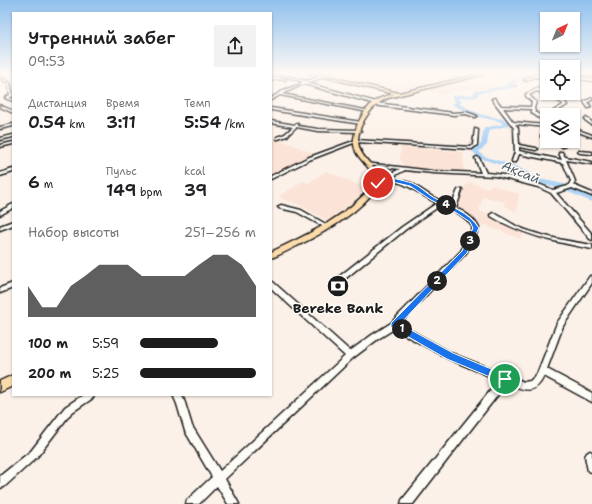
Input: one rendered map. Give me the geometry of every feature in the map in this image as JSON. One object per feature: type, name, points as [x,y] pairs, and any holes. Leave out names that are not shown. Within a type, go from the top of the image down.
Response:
[{"type":"main road","points":[[272,255],[328,227],[350,212],[372,192],[381,179],[359,154],[356,141],[358,131],[368,111],[374,104],[391,97]]},
{"type":"main road","points":[[0,386],[12,380]]},
{"type":"street","points":[[292,97],[368,111]]},
{"type":"street","points":[[348,97],[374,104],[454,114],[466,113],[475,116]]},
{"type":"street","points":[[530,97],[534,102],[532,108],[533,112],[540,117]]},
{"type":"street","points":[[551,97],[563,102],[565,105],[560,108]]},
{"type":"street","points":[[494,99],[513,123],[517,131],[517,152],[514,161]]},
{"type":"street","points":[[589,107],[586,102],[592,99]]},
{"type":"street","points":[[0,106],[12,112]]},
{"type":"street","points":[[500,107],[532,108]]},
{"type":"street","points":[[6,109],[12,108]]},
{"type":"street","points":[[272,109],[361,123]]},
{"type":"street","points":[[586,119],[592,124]]},
{"type":"street","points":[[272,122],[318,130],[358,131]]},
{"type":"street","points":[[513,123],[540,125]]},
{"type":"street","points":[[0,127],[12,125]]},
{"type":"street","points":[[278,138],[297,126]]},
{"type":"street","points":[[272,177],[308,159],[356,141],[472,148],[475,145],[476,130]]},
{"type":"street","points":[[580,132],[592,136]]},
{"type":"street","points":[[0,139],[12,136]]},
{"type":"street","points":[[0,146],[12,143]]},
{"type":"street","points":[[517,146],[536,149]]},
{"type":"street","points":[[517,152],[592,163]]},
{"type":"street","points":[[580,152],[592,154]]},
{"type":"street","points":[[477,158],[484,174]]},
{"type":"street","points":[[553,192],[570,186],[573,181],[563,158]]},
{"type":"street","points":[[367,164],[433,172],[484,174],[516,179],[540,186],[553,192],[592,238]]},
{"type":"street","points":[[381,179],[404,169]]},
{"type":"street","points":[[0,175],[12,170]]},
{"type":"street","points":[[191,504],[350,356],[394,325],[464,252],[476,228],[472,221],[412,185],[381,179]]},
{"type":"street","points":[[570,186],[592,195]]},
{"type":"street","points":[[452,208],[460,190]]},
{"type":"street","points":[[338,280],[404,228],[440,202]]},
{"type":"street","points":[[0,214],[12,207]]},
{"type":"street","points":[[281,207],[298,211],[328,227]]},
{"type":"street","points":[[494,215],[519,230],[592,247]]},
{"type":"street","points":[[0,228],[12,223]]},
{"type":"street","points":[[394,325],[450,356],[524,386],[532,385],[540,376],[560,325],[592,278]]},
{"type":"street","points":[[0,291],[12,285]]},
{"type":"street","points":[[272,285],[350,356]]},
{"type":"street","points":[[542,370],[592,398]]},
{"type":"street","points":[[406,504],[505,379]]},
{"type":"street","points":[[0,483],[34,454],[68,410],[89,396]]},
{"type":"street","points":[[178,396],[182,403],[188,428],[234,504]]},
{"type":"street","points":[[590,456],[592,467]]},
{"type":"shaded area","points":[[272,136],[315,154],[275,174],[272,172]]},
{"type":"shaded area","points":[[401,147],[463,152],[464,171],[433,171],[405,168],[400,158]]},
{"type":"shaded area","points":[[326,171],[364,187],[364,191],[346,209],[329,221],[291,201],[289,202],[278,197],[303,181],[308,183]]},
{"type":"shaded area","points":[[469,182],[487,188],[492,185],[519,194],[516,212],[505,206],[505,202],[483,197],[479,211],[490,214],[497,220],[523,234],[521,239],[487,226],[480,225],[456,207],[464,188]]},
{"type":"waterway","name":"Ақсай","points":[[455,97],[454,98],[460,102],[455,104],[481,116],[501,120],[506,123],[505,125],[486,129],[484,145],[475,151],[481,157],[516,168],[537,181],[561,186],[592,200]]},
{"type":"place","name":"Bereke Bank","points":[[338,286]]},
{"type":"route","points":[[378,183],[378,179],[384,178],[393,179],[412,185],[433,199],[457,210],[472,221],[476,226],[464,252],[394,325],[450,356],[505,379]]}]
